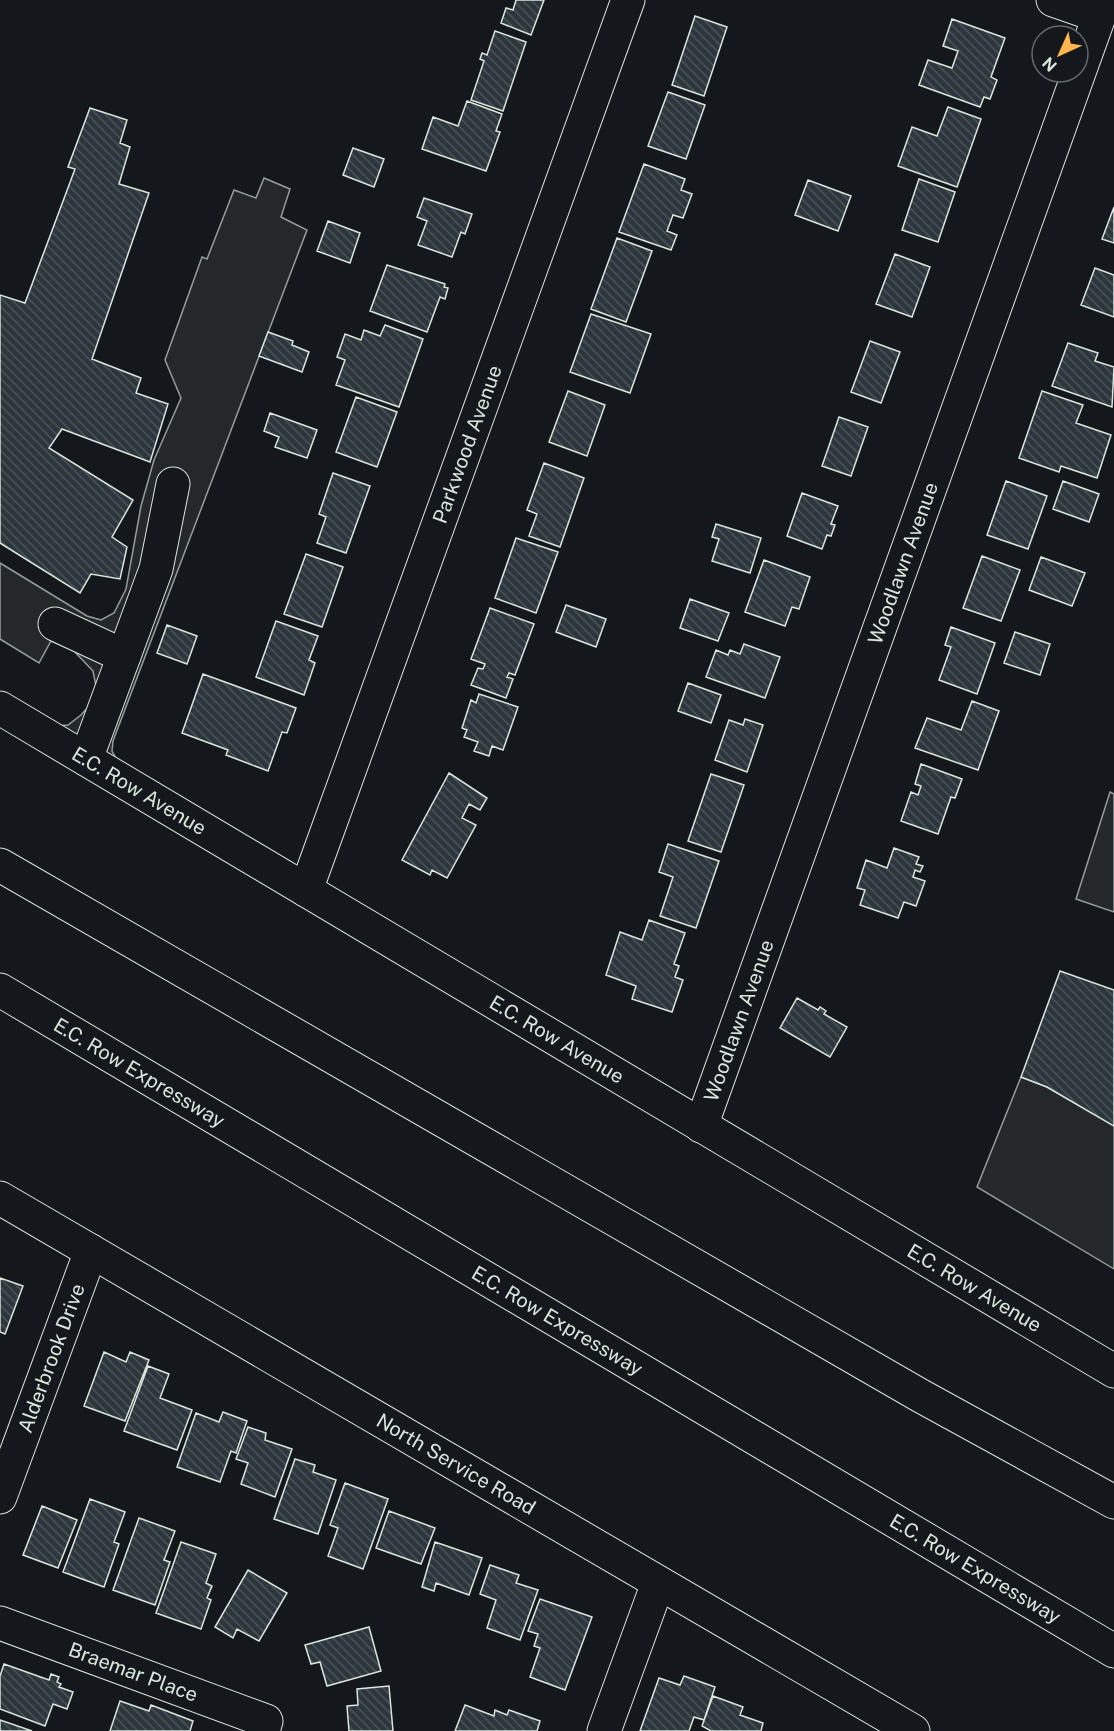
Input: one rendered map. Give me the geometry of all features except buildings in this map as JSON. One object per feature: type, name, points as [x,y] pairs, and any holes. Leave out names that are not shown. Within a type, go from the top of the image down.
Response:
[{"type":"main road","name":"Parkwood Avenue","points":[[306,890],[628,0]]},
{"type":"main road","points":[[1053,0],[1102,8]]},
{"type":"main road","name":"Woodlawn Avenue","points":[[701,1126],[1102,8]]},
{"type":"main road","points":[[86,759],[156,569],[173,484]]},
{"type":"main road","points":[[55,624],[124,656]]},
{"type":"main road","name":"E.C. Row Avenue","points":[[0,708],[1114,1371]]},
{"type":"main road","points":[[0,865],[921,1396],[1114,1502]]},
{"type":"main road","name":"E.C. Row Expressway","points":[[0,990],[1114,1651]]},
{"type":"main road","name":"North Service Road","points":[[0,1198],[913,1731]]},
{"type":"main road","name":"Alderbrook Drive","points":[[0,1497],[91,1251]]},
{"type":"main road","points":[[604,1731],[657,1583]]},
{"type":"main road","name":"Braemar Place","points":[[0,1623],[265,1726]]},
{"type":"shaded area","points":[[264,178],[290,189],[281,217],[307,230],[113,741],[112,751],[120,766],[55,726],[68,725],[81,715],[98,696],[93,671],[74,651],[51,641],[39,663],[0,639],[0,563],[87,616],[101,620],[114,613],[126,589],[141,506],[154,460],[181,398],[165,360],[202,257],[207,259],[234,190],[256,198]]},
{"type":"shaded area","points":[[1110,792],[1114,794],[1114,912],[1076,899]]},
{"type":"shaded area","points":[[1021,1077],[1047,1087],[1114,1126],[1114,1269],[977,1187]]}]
